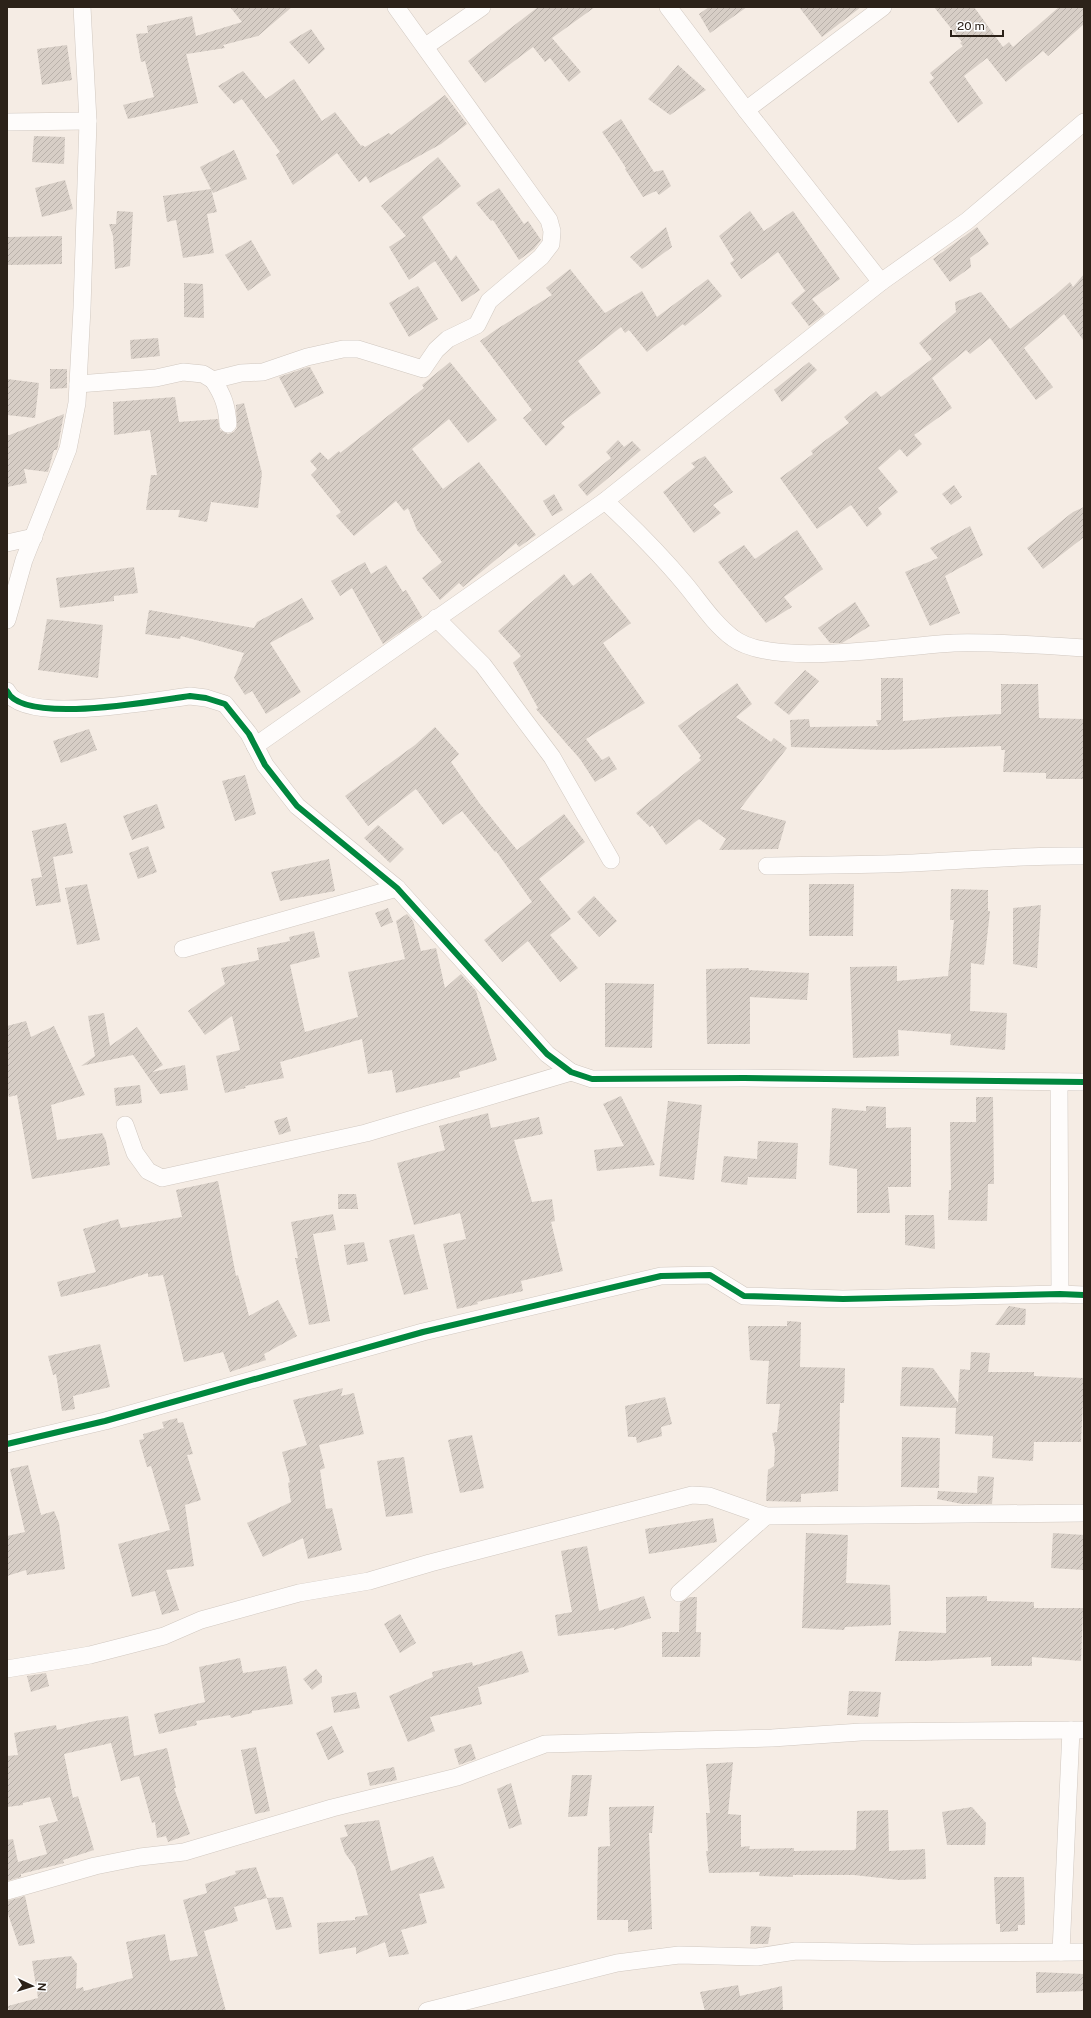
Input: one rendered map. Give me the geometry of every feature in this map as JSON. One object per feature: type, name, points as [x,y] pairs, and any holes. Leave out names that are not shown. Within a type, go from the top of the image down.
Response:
[{"type":"street","points":[[7,620],[24,560],[68,449],[77,403],[88,121],[82,7]]},
{"type":"street","points":[[213,380],[241,373],[263,372],[307,357],[343,349],[358,349],[423,369],[436,350],[448,339],[477,325],[489,301],[541,257],[551,244],[552,231],[549,220],[426,46],[396,7]]},
{"type":"street","points":[[426,46],[482,7]]},
{"type":"street","points":[[668,7],[746,110],[881,282]]},
{"type":"street","points":[[746,110],[883,7]]},
{"type":"street","points":[[7,122],[88,121]]},
{"type":"street","points":[[255,746],[605,501],[881,282],[967,221],[1084,122]]},
{"type":"street","points":[[78,384],[156,378],[183,372],[196,372],[213,380],[222,393],[227,406],[228,424]]},
{"type":"street","points":[[605,501],[647,540],[718,624],[733,639],[753,648],[787,653],[828,652],[952,643],[1005,643],[1084,648]]},
{"type":"street","points":[[7,543],[34,537]]},
{"type":"street","points":[[436,618],[483,665],[552,757],[611,860]]},
{"type":"street","points":[[7,696],[19,703],[30,706],[68,710],[190,696],[206,698],[225,704],[249,734],[265,765],[297,806],[397,888],[547,1054],[571,1072],[592,1079],[744,1078],[1084,1082]]},
{"type":"street","points":[[766,866],[915,863],[965,859],[1084,856]]},
{"type":"street","points":[[183,949],[397,888]]},
{"type":"street","points":[[125,1125],[135,1153],[148,1171],[162,1178],[366,1133],[571,1072]]},
{"type":"street","points":[[1059,1082],[1060,1294]]},
{"type":"street","points":[[7,1444],[105,1421],[423,1332],[661,1276],[710,1275],[744,1296],[843,1299],[1060,1294],[1084,1295]]},
{"type":"street","points":[[7,1669],[90,1655],[164,1636],[202,1620],[299,1593],[369,1581],[430,1563],[692,1495],[709,1496],[766,1516],[1084,1513]]},
{"type":"street","points":[[679,1593],[766,1516]]},
{"type":"street","points":[[7,1891],[95,1866],[140,1857],[184,1852],[332,1808],[457,1777],[545,1744],[764,1738],[862,1732],[1077,1730],[1061,1952]]},
{"type":"street","points":[[427,2011],[457,2007],[617,1963],[679,1955],[757,1957],[796,1952],[1084,1952]]},
{"type":"building","points":[[230,7],[292,7],[258,36],[223,45],[225,48],[186,53],[198,103],[128,119],[123,105],[154,97],[145,61],[141,62],[136,34],[148,33],[147,26],[192,16],[196,36],[242,22]]},
{"type":"building","points":[[538,7],[595,7],[552,38],[581,72],[569,82],[550,58],[545,62],[533,47],[485,83],[468,61]]},
{"type":"building","points":[[709,7],[747,7],[710,33],[699,14]]},
{"type":"building","points":[[799,7],[861,7],[822,37]]},
{"type":"building","points":[[934,7],[974,7],[1003,47],[1009,42],[1013,47],[1059,7],[1084,7],[1084,24],[1048,56],[1043,51],[1006,82],[987,58],[964,76],[983,103],[958,123],[929,82],[934,78],[930,73],[963,46],[960,43],[962,42]]},
{"type":"building","points":[[311,29],[325,49],[309,64],[289,42]]},
{"type":"building","points":[[67,45],[72,80],[42,85],[37,49]]},
{"type":"building","points":[[678,65],[706,90],[670,115],[648,99]]},
{"type":"building","points":[[243,71],[266,99],[294,79],[322,121],[335,112],[361,146],[362,145],[365,147],[389,133],[391,135],[445,95],[467,124],[441,144],[370,183],[366,176],[359,182],[337,153],[293,185],[276,155],[280,152],[242,99],[234,104],[218,86]]},
{"type":"building","points":[[621,119],[654,172],[663,170],[671,186],[659,195],[656,191],[643,197],[602,132]]},
{"type":"building","points":[[34,136],[65,137],[64,164],[32,162]]},
{"type":"building","points":[[234,150],[247,179],[213,193],[200,167]]},
{"type":"building","points":[[438,157],[461,186],[422,217],[451,261],[456,255],[480,290],[462,302],[435,261],[409,280],[389,247],[406,236],[381,206]]},
{"type":"building","points":[[65,180],[73,209],[42,217],[35,188]]},
{"type":"building","points":[[499,188],[524,224],[528,221],[541,240],[534,249],[519,260],[493,220],[491,221],[476,203]]},
{"type":"building","points":[[211,189],[217,212],[207,214],[214,253],[183,258],[176,220],[167,222],[163,196]]},
{"type":"building","points":[[117,211],[133,212],[130,266],[115,269],[113,236],[109,224],[116,224]]},
{"type":"building","points":[[750,211],[764,231],[793,211],[840,279],[812,299],[825,314],[809,326],[791,303],[805,291],[806,292],[778,252],[741,279],[730,263],[734,260],[719,236]]},
{"type":"building","points":[[666,227],[672,247],[642,269],[630,257]]},
{"type":"building","points":[[977,227],[989,244],[970,258],[971,267],[950,282],[933,259]]},
{"type":"building","points":[[62,236],[62,264],[7,265],[7,237]]},
{"type":"building","points":[[251,240],[271,275],[248,291],[225,255]]},
{"type":"building","points":[[570,269],[605,313],[642,291],[657,317],[708,279],[722,296],[685,326],[683,324],[647,352],[629,330],[625,333],[621,327],[578,361],[601,393],[561,423],[565,427],[546,446],[523,418],[532,410],[480,341],[552,295],[546,288]]},
{"type":"building","points":[[1084,274],[1084,341],[1064,314],[1024,348],[1053,387],[1036,400],[990,338],[970,354],[966,350],[932,378],[952,408],[914,435],[922,444],[907,457],[900,449],[878,468],[898,492],[878,508],[882,514],[867,527],[851,505],[817,529],[780,478],[813,454],[811,451],[849,423],[844,417],[876,391],[881,397],[932,359],[919,343],[956,312],[955,302],[981,292],[1010,329],[1053,297],[1070,282],[1073,287]]},
{"type":"building","points":[[184,283],[203,284],[204,318],[184,317]]},
{"type":"building","points":[[418,286],[438,319],[409,337],[389,303]]},
{"type":"building","points":[[158,338],[160,356],[131,359],[130,340]]},
{"type":"building","points":[[450,362],[497,420],[468,443],[449,419],[412,449],[443,489],[479,462],[536,535],[519,547],[516,543],[463,587],[459,583],[440,600],[422,578],[442,562],[417,530],[408,508],[404,511],[396,501],[354,536],[336,516],[341,512],[311,475],[317,469],[310,461],[320,452],[328,460],[339,451],[340,453],[424,388],[422,385]]},
{"type":"building","points":[[809,362],[817,370],[782,402],[774,390]]},
{"type":"building","points":[[310,367],[324,393],[295,408],[279,377]]},
{"type":"building","points":[[50,369],[67,369],[67,388],[50,389]]},
{"type":"building","points":[[7,379],[39,383],[35,418],[7,415]]},
{"type":"building","points":[[175,397],[179,422],[218,419],[220,430],[228,434],[234,432],[237,428],[236,405],[244,403],[262,473],[258,508],[211,502],[207,522],[178,517],[180,510],[146,510],[151,475],[157,475],[150,430],[114,435],[113,402]]},
{"type":"building","points":[[64,414],[57,450],[54,450],[48,472],[24,469],[27,483],[7,487],[7,436]]},
{"type":"building","points":[[618,440],[624,447],[632,441],[641,450],[587,496],[578,485],[611,458],[606,452]]},
{"type":"building","points":[[705,456],[733,492],[713,505],[721,513],[694,533],[663,492],[695,467],[691,463]]},
{"type":"building","points":[[954,485],[962,497],[951,505],[942,494]]},
{"type":"building","points":[[554,494],[563,510],[552,516],[543,501]]},
{"type":"building","points":[[1084,507],[1084,537],[1043,569],[1027,548],[1073,512]]},
{"type":"building","points":[[970,526],[983,555],[945,576],[960,613],[930,626],[905,572],[938,558],[930,548]]},
{"type":"building","points":[[797,530],[823,569],[784,597],[792,607],[766,623],[718,562],[744,545],[755,559]]},
{"type":"building","points":[[365,562],[371,574],[386,565],[403,592],[406,590],[422,617],[383,644],[352,588],[340,596],[331,581]]},
{"type":"building","points":[[134,567],[138,593],[114,596],[114,601],[60,608],[56,578]]},
{"type":"building","points":[[591,573],[631,623],[603,643],[645,703],[586,739],[602,760],[609,756],[617,769],[595,782],[580,759],[536,709],[538,708],[513,663],[521,656],[498,631],[564,574],[573,586]]},
{"type":"building","points":[[302,598],[314,619],[270,643],[301,692],[266,714],[252,691],[245,695],[234,678],[244,653],[181,636],[180,639],[145,634],[149,610],[254,628],[257,622]]},
{"type":"building","points":[[855,602],[870,626],[842,643],[830,643],[818,628]]},
{"type":"building","points":[[47,619],[103,625],[98,678],[38,670]]},
{"type":"building","points":[[805,670],[819,681],[789,715],[774,703]]},
{"type":"building","points":[[881,678],[903,678],[903,721],[1001,714],[1001,684],[1038,684],[1039,718],[1084,719],[1084,779],[1046,779],[1046,773],[1003,772],[1005,750],[1001,750],[1001,746],[885,750],[791,747],[790,720],[809,719],[810,727],[878,726],[876,720],[881,720]]},
{"type":"building","points":[[737,683],[752,704],[736,717],[771,742],[774,738],[787,748],[740,809],[786,821],[778,849],[719,850],[726,839],[699,819],[666,845],[652,825],[650,827],[636,813],[701,760],[699,758],[701,756],[678,726]]},
{"type":"building","points":[[435,727],[459,754],[451,762],[480,804],[517,850],[564,814],[585,842],[539,879],[571,919],[550,935],[578,968],[560,982],[528,941],[502,962],[484,940],[532,902],[496,851],[495,852],[462,811],[443,825],[416,789],[368,826],[345,796],[415,745]]},
{"type":"building","points":[[89,729],[97,750],[61,763],[53,741]]},
{"type":"building","points":[[245,775],[256,814],[235,821],[222,781]]},
{"type":"building","points":[[157,804],[165,828],[132,840],[123,816]]},
{"type":"building","points":[[66,823],[73,853],[53,857],[61,902],[36,906],[31,879],[42,877],[32,831]]},
{"type":"building","points":[[378,825],[404,849],[390,863],[364,838]]},
{"type":"building","points":[[148,846],[157,872],[138,879],[129,853]]},
{"type":"building","points":[[329,859],[335,891],[280,901],[271,872]]},
{"type":"building","points":[[87,884],[100,940],[77,945],[65,888]]},
{"type":"building","points":[[809,884],[854,884],[853,936],[809,936]]},
{"type":"building","points":[[951,889],[988,890],[988,911],[990,911],[984,965],[971,963],[970,1011],[1007,1013],[1005,1050],[950,1045],[951,1034],[898,1030],[899,1056],[853,1058],[850,967],[897,966],[897,981],[948,976],[954,920],[950,920]]},
{"type":"building","points":[[594,896],[617,921],[599,937],[577,912]]},
{"type":"building","points":[[1041,905],[1037,968],[1013,964],[1013,908]]},
{"type":"building","points":[[388,908],[393,922],[381,927],[375,913]]},
{"type":"building","points":[[407,914],[413,921],[421,951],[436,948],[445,988],[461,974],[476,991],[497,1060],[459,1072],[460,1077],[396,1093],[392,1070],[368,1074],[362,1039],[280,1062],[284,1078],[245,1086],[246,1088],[225,1093],[216,1056],[240,1050],[232,1016],[205,1035],[188,1011],[225,984],[221,968],[259,960],[257,948],[290,941],[289,937],[314,931],[320,957],[290,965],[305,1032],[358,1017],[348,972],[405,959],[396,921]]},
{"type":"building","points":[[749,968],[749,970],[809,973],[807,1000],[750,997],[750,1044],[707,1044],[706,969]]},
{"type":"building","points":[[605,983],[654,984],[652,1048],[605,1047]]},
{"type":"building","points":[[104,1013],[110,1046],[137,1027],[163,1065],[152,1072],[185,1065],[188,1090],[160,1094],[133,1055],[81,1066],[95,1056],[88,1016]]},
{"type":"building","points":[[26,1021],[31,1037],[54,1026],[85,1095],[51,1105],[57,1140],[102,1133],[106,1141],[110,1165],[32,1179],[17,1095],[9,1097],[7,1089],[7,1026]]},
{"type":"building","points":[[140,1085],[142,1103],[116,1106],[114,1088]]},
{"type":"building","points":[[621,1096],[655,1165],[597,1171],[594,1150],[624,1146],[603,1104]]},
{"type":"building","points":[[976,1097],[993,1097],[994,1184],[988,1184],[987,1221],[948,1220],[949,1190],[951,1190],[950,1122],[976,1122]]},
{"type":"building","points":[[668,1101],[702,1105],[694,1180],[659,1176]]},
{"type":"building","points":[[866,1106],[886,1107],[886,1128],[911,1127],[911,1187],[888,1187],[890,1213],[857,1213],[857,1169],[829,1165],[832,1108],[866,1111]]},
{"type":"building","points":[[488,1113],[491,1128],[539,1117],[543,1134],[514,1140],[532,1202],[552,1199],[555,1221],[551,1222],[563,1271],[521,1281],[523,1291],[477,1302],[478,1304],[457,1309],[443,1244],[466,1239],[460,1213],[414,1225],[397,1163],[445,1150],[439,1126]]},
{"type":"building","points":[[287,1117],[291,1131],[279,1135],[274,1121]]},
{"type":"building","points":[[758,1141],[798,1143],[796,1179],[748,1177],[747,1185],[721,1182],[724,1156],[757,1159]]},
{"type":"building","points":[[218,1181],[236,1276],[238,1275],[249,1316],[278,1300],[297,1336],[264,1354],[266,1360],[230,1372],[223,1352],[184,1362],[163,1275],[148,1277],[148,1273],[107,1286],[61,1297],[57,1282],[96,1272],[83,1229],[118,1219],[121,1228],[182,1217],[176,1190]]},
{"type":"building","points":[[338,1194],[356,1194],[358,1209],[338,1209]]},
{"type":"building","points":[[333,1214],[336,1230],[313,1234],[330,1321],[309,1325],[295,1258],[298,1258],[291,1222]]},
{"type":"building","points":[[905,1215],[934,1215],[935,1249],[905,1245]]},
{"type":"building","points":[[414,1234],[428,1289],[404,1295],[389,1240]]},
{"type":"building","points":[[364,1242],[368,1261],[347,1265],[344,1245]]},
{"type":"building","points":[[1009,1306],[1026,1309],[1025,1325],[995,1325]]},
{"type":"building","points":[[787,1321],[801,1322],[800,1367],[845,1368],[844,1403],[840,1403],[838,1491],[801,1494],[801,1502],[766,1501],[768,1470],[774,1466],[775,1449],[772,1433],[777,1432],[780,1404],[766,1404],[769,1361],[750,1360],[748,1326],[787,1326]]},
{"type":"building","points":[[100,1344],[110,1387],[73,1396],[75,1409],[62,1411],[56,1374],[53,1375],[48,1356]]},
{"type":"building","points":[[971,1352],[990,1353],[988,1372],[1034,1372],[1034,1376],[1084,1378],[1081,1442],[1034,1442],[1033,1461],[992,1458],[993,1436],[955,1434],[956,1408],[900,1406],[902,1367],[933,1368],[958,1403],[960,1369],[970,1370]]},
{"type":"building","points":[[343,1388],[341,1396],[354,1393],[364,1434],[319,1445],[325,1468],[320,1470],[326,1509],[332,1508],[342,1550],[308,1559],[303,1538],[263,1557],[247,1523],[291,1502],[288,1483],[290,1482],[282,1452],[307,1445],[293,1400]]},
{"type":"building","points":[[665,1397],[672,1424],[661,1427],[662,1436],[637,1443],[636,1437],[628,1437],[625,1406]]},
{"type":"building","points":[[177,1418],[178,1423],[183,1422],[193,1454],[187,1455],[201,1500],[185,1505],[194,1566],[166,1570],[179,1610],[162,1615],[155,1591],[132,1597],[118,1544],[170,1530],[151,1466],[147,1467],[139,1440],[144,1439],[143,1434],[164,1428],[162,1422]]},
{"type":"building","points":[[472,1435],[484,1488],[460,1493],[448,1440]]},
{"type":"building","points":[[902,1437],[940,1438],[939,1488],[901,1487]]},
{"type":"building","points":[[404,1457],[413,1513],[386,1517],[377,1461]]},
{"type":"building","points":[[28,1465],[41,1515],[54,1511],[59,1523],[65,1569],[27,1575],[26,1570],[7,1576],[7,1536],[25,1532],[10,1469]]},
{"type":"building","points":[[978,1476],[994,1477],[992,1504],[962,1504],[937,1499],[938,1491],[977,1493]]},
{"type":"building","points":[[713,1518],[717,1542],[649,1554],[645,1529]]},
{"type":"building","points":[[806,1533],[848,1535],[846,1583],[890,1585],[891,1625],[845,1627],[844,1630],[802,1628]]},
{"type":"building","points":[[1053,1533],[1084,1535],[1084,1570],[1051,1568]]},
{"type":"building","points":[[587,1546],[599,1611],[644,1596],[651,1618],[614,1630],[614,1628],[558,1636],[555,1615],[572,1612],[561,1551]]},
{"type":"building","points":[[987,1596],[987,1601],[1034,1602],[1034,1608],[1083,1608],[1081,1661],[1032,1657],[1032,1666],[991,1666],[991,1657],[927,1661],[895,1661],[899,1631],[946,1633],[946,1597]]},
{"type":"building","points":[[690,1597],[697,1597],[696,1632],[701,1632],[700,1657],[662,1657],[662,1632],[679,1632],[680,1603]]},
{"type":"building","points":[[400,1614],[416,1643],[400,1653],[384,1624]]},
{"type":"building","points":[[522,1651],[529,1672],[478,1687],[482,1704],[430,1717],[435,1731],[408,1742],[389,1696],[433,1677],[432,1672],[472,1662],[473,1666]]},
{"type":"building","points":[[240,1658],[243,1673],[286,1666],[293,1704],[252,1711],[252,1713],[231,1718],[230,1715],[196,1721],[197,1725],[159,1734],[154,1714],[205,1702],[199,1667]]},
{"type":"building","points":[[316,1669],[322,1676],[322,1682],[312,1690],[303,1679]]},
{"type":"building","points":[[46,1673],[49,1686],[31,1692],[27,1676]]},
{"type":"building","points":[[849,1691],[881,1692],[878,1717],[847,1715]]},
{"type":"building","points":[[356,1692],[360,1708],[334,1713],[331,1697]]},
{"type":"building","points":[[128,1716],[134,1756],[167,1748],[176,1788],[174,1788],[190,1834],[168,1842],[166,1836],[157,1838],[155,1822],[152,1823],[139,1776],[121,1781],[111,1743],[64,1754],[73,1798],[78,1796],[94,1850],[63,1860],[64,1863],[21,1874],[21,1877],[7,1881],[7,1840],[13,1839],[18,1862],[47,1854],[39,1826],[58,1821],[50,1797],[23,1803],[23,1805],[7,1807],[7,1756],[18,1755],[14,1733],[56,1725],[57,1730],[95,1721]]},
{"type":"building","points":[[332,1726],[344,1752],[328,1760],[316,1733]]},
{"type":"building","points":[[471,1744],[476,1759],[459,1765],[454,1749]]},
{"type":"building","points":[[256,1747],[270,1811],[255,1814],[241,1750]]},
{"type":"building","points":[[733,1762],[728,1814],[741,1815],[741,1847],[750,1846],[749,1849],[794,1848],[794,1851],[854,1850],[856,1848],[857,1811],[888,1810],[889,1851],[925,1849],[926,1879],[899,1880],[854,1875],[793,1875],[793,1877],[759,1876],[760,1872],[709,1873],[706,1851],[708,1851],[706,1813],[710,1813],[706,1764]]},
{"type":"building","points":[[394,1767],[397,1780],[370,1786],[367,1773]]},
{"type":"building","points":[[572,1775],[592,1775],[587,1816],[568,1817]]},
{"type":"building","points":[[511,1783],[522,1824],[509,1829],[497,1789]]},
{"type":"building","points":[[654,1806],[652,1833],[649,1833],[652,1929],[628,1932],[628,1920],[597,1920],[598,1847],[610,1846],[609,1807]]},
{"type":"building","points":[[972,1807],[986,1823],[985,1845],[947,1845],[942,1812]]},
{"type":"building","points":[[379,1820],[391,1871],[433,1856],[445,1888],[419,1894],[427,1923],[401,1930],[409,1954],[389,1957],[385,1942],[356,1954],[356,1947],[319,1954],[317,1923],[355,1920],[355,1917],[368,1915],[355,1867],[345,1853],[340,1838],[348,1836],[344,1825]]},
{"type":"building","points":[[256,1867],[267,1898],[234,1907],[238,1921],[204,1931],[226,2011],[9,2011],[8,2006],[38,1998],[32,1961],[71,1956],[77,1964],[76,1989],[83,1987],[84,1991],[133,1978],[126,1942],[165,1934],[170,1961],[198,1956],[183,1900],[207,1893],[205,1884],[236,1874],[235,1871]]},
{"type":"building","points":[[994,1877],[1024,1877],[1025,1925],[1018,1925],[1018,1931],[1000,1932],[1000,1924],[996,1924]]},
{"type":"building","points":[[25,1896],[35,1943],[19,1946],[7,1911],[7,1901]]},
{"type":"building","points":[[283,1897],[292,1927],[276,1930],[267,1898]]},
{"type":"building","points":[[751,1926],[771,1927],[768,1944],[750,1944]]},
{"type":"building","points":[[1036,1972],[1084,1974],[1084,1991],[1036,1993]]},
{"type":"building","points":[[738,1985],[740,1996],[782,1986],[783,2011],[705,2011],[700,1992]]},
{"type":"cycle path","points":[[7,691],[18,701],[38,707],[63,709],[122,705],[190,696],[206,698],[225,704],[249,734],[265,765],[297,806],[397,888],[547,1054],[571,1072],[592,1079],[744,1078],[1084,1082]]},
{"type":"cycle path","points":[[7,1444],[105,1421],[423,1332],[661,1276],[710,1275],[744,1296],[843,1299],[1060,1294],[1084,1295]]}]
